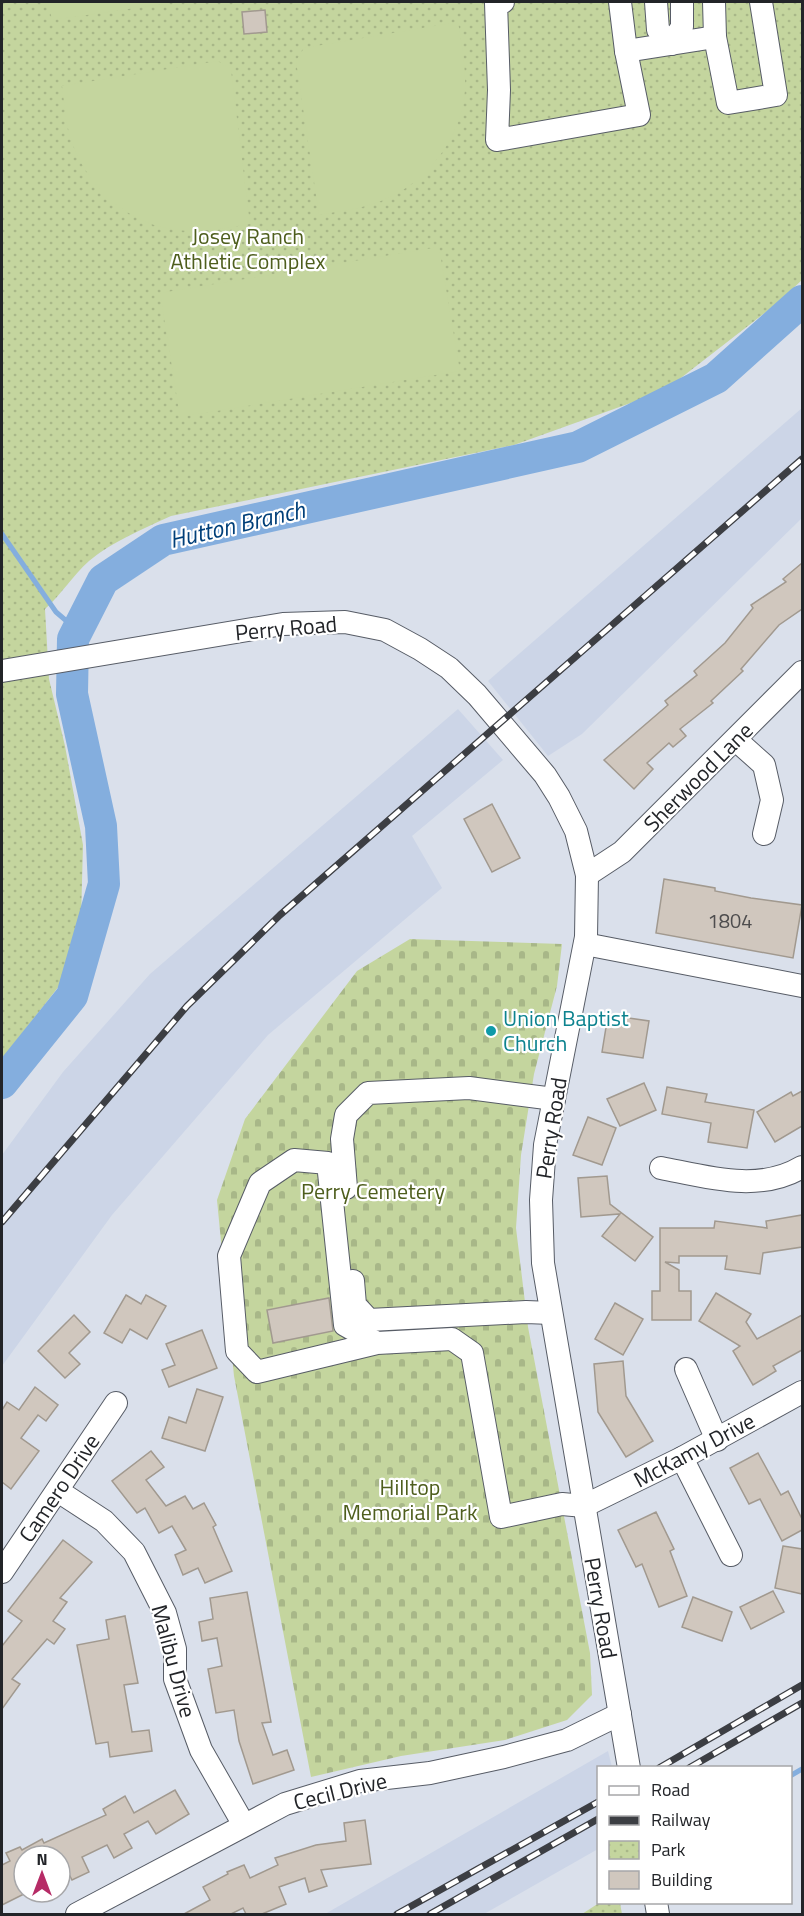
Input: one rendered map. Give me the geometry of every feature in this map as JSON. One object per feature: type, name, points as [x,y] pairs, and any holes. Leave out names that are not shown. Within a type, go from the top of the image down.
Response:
[{"type":"street","points":[[503,2],[496,3],[499,90],[497,140],[639,115],[626,51],[620,2]]},
{"type":"street","points":[[656,2],[658,30],[671,44]]},
{"type":"street","points":[[671,44],[682,27],[682,2]]},
{"type":"street","points":[[714,2],[715,38],[728,103],[776,95],[761,2]]},
{"type":"street","points":[[626,51],[715,38]]},
{"type":"street","name":"Perry Road","points":[[2,671],[283,624],[317,621],[345,622],[385,630],[449,668],[477,695],[545,776],[576,831],[587,875],[585,944],[545,1145],[541,1200],[543,1263],[629,1766]]},
{"type":"street","name":"Sherwood Lane","points":[[587,875],[622,852],[802,672]]},
{"type":"street","points":[[736,740],[764,765],[772,801],[764,834]]},
{"type":"street","points":[[585,944],[802,986]]},
{"type":"street","points":[[551,1313],[369,1320],[355,1305],[342,1139],[346,1115],[368,1093],[469,1088],[554,1099]]},
{"type":"street","points":[[377,1343],[345,1326],[328,1163],[294,1160],[260,1183],[229,1256],[237,1351],[257,1372],[377,1343],[452,1339],[472,1353],[501,1517],[562,1504],[584,1506]]},
{"type":"street","points":[[661,1168],[730,1182],[747,1182],[789,1176],[802,1167]]},
{"type":"street","points":[[686,1369],[717,1440]]},
{"type":"street","name":"McKamy Drive","points":[[584,1506],[717,1440],[802,1392]]},
{"type":"street","name":"Camero Drive","points":[[2,1572],[116,1403]]},
{"type":"street","points":[[682,1458],[731,1555]]},
{"type":"street","name":"Malibu Drive","points":[[58,1491],[104,1521],[134,1552],[165,1613],[175,1648],[175,1679],[201,1750],[244,1826]]},
{"type":"street","name":"Cecil Drive","points":[[77,1914],[285,1804],[360,1780],[430,1773],[504,1758],[567,1740],[620,1714]]},
{"type":"shaded area","points":[[802,408],[802,518],[582,734],[548,756],[488,681]]},
{"type":"shaded area","points":[[458,709],[503,760],[412,836],[442,888],[268,1035],[112,1215],[2,1366],[2,1155],[63,1072],[150,974]]},
{"type":"shaded area","points":[[608,1751],[612,1766],[597,1766],[597,1850],[484,1914],[325,1914]]},
{"type":"green space","name":"Josey Ranch Athletic Complex","points":[[2,2],[802,2],[802,280],[775,305],[664,391],[514,445],[171,516],[118,541],[89,561],[45,609],[49,679],[65,746],[83,845],[81,919],[63,981],[2,1059]]},
{"type":"green space","points":[[48,2],[177,2],[52,20]]},
{"type":"green space","points":[[458,22],[465,90],[457,125],[439,157],[413,183],[381,201],[350,210],[319,215],[296,61],[304,48]]},
{"type":"green space","points":[[218,61],[231,70],[250,224],[191,231],[155,225],[126,212],[101,191],[82,164],[70,135],[62,86]]},
{"type":"green space","points":[[439,247],[460,371],[180,417],[160,293]]},
{"type":"green space","points":[[410,939],[562,944],[557,986],[534,1074],[521,1155],[516,1228],[528,1327],[590,1653],[592,1695],[567,1720],[505,1740],[401,1756],[311,1777],[234,1376],[217,1200],[245,1119],[357,971]]},
{"type":"green space","points":[[597,1904],[620,1904],[622,1914],[582,1914]]},
{"type":"building","points":[[265,10],[267,32],[244,34],[242,12]]},
{"type":"building","points":[[802,563],[802,609],[779,625],[741,669],[743,671],[711,701],[713,703],[680,729],[686,736],[673,747],[669,743],[647,763],[653,769],[634,789],[604,760],[668,705],[665,701],[697,675],[694,671],[725,643],[753,608],[751,605],[786,582],[783,579]]},
{"type":"building","points":[[492,804],[520,858],[492,872],[464,819]]},
{"type":"building","points":[[664,879],[715,888],[715,891],[751,898],[802,905],[793,958],[656,933]]},
{"type":"building","points":[[608,1015],[649,1021],[643,1058],[602,1052]]},
{"type":"building","points":[[644,1083],[656,1110],[620,1126],[607,1099]]},
{"type":"building","points":[[667,1087],[707,1094],[705,1102],[754,1110],[747,1148],[708,1142],[711,1123],[662,1114]]},
{"type":"building","points":[[802,1091],[802,1126],[775,1142],[757,1112],[791,1092],[793,1096]]},
{"type":"building","points":[[588,1117],[616,1128],[602,1165],[573,1155]]},
{"type":"building","points":[[607,1176],[610,1204],[653,1237],[635,1261],[602,1236],[620,1214],[581,1217],[578,1178]]},
{"type":"building","points":[[802,1215],[802,1247],[763,1253],[760,1274],[725,1269],[727,1256],[679,1256],[679,1263],[665,1262],[679,1270],[679,1291],[691,1291],[691,1320],[652,1320],[652,1291],[660,1291],[660,1228],[714,1228],[715,1221],[767,1228],[766,1221]]},
{"type":"building","points":[[716,1293],[751,1314],[746,1322],[757,1339],[802,1315],[802,1350],[773,1366],[776,1371],[753,1385],[733,1351],[740,1346],[699,1321]]},
{"type":"building","points":[[126,1295],[141,1304],[146,1295],[166,1306],[147,1339],[130,1329],[122,1343],[104,1333]]},
{"type":"building","points":[[329,1298],[333,1331],[273,1343],[267,1310]]},
{"type":"building","points":[[615,1303],[643,1319],[623,1355],[595,1339]]},
{"type":"building","points":[[74,1315],[90,1332],[69,1353],[80,1364],[65,1378],[38,1351]]},
{"type":"building","points":[[202,1330],[217,1368],[169,1387],[162,1370],[175,1365],[166,1344]]},
{"type":"building","points":[[623,1361],[626,1396],[653,1441],[626,1457],[598,1412],[594,1364]]},
{"type":"building","points":[[35,1387],[58,1405],[46,1421],[38,1415],[21,1438],[39,1451],[11,1489],[2,1482],[2,1410],[7,1402],[19,1410]]},
{"type":"building","points":[[197,1389],[223,1397],[205,1451],[162,1438],[169,1417],[186,1423]]},
{"type":"building","points":[[151,1451],[164,1467],[146,1480],[166,1506],[185,1496],[193,1509],[204,1503],[216,1525],[213,1527],[232,1571],[205,1583],[198,1568],[183,1575],[175,1555],[186,1550],[172,1526],[159,1533],[145,1508],[137,1513],[112,1481]]},
{"type":"building","points":[[758,1453],[781,1495],[788,1491],[802,1519],[802,1530],[782,1541],[760,1499],[749,1504],[730,1468]]},
{"type":"building","points":[[656,1512],[674,1549],[670,1551],[687,1596],[659,1607],[642,1564],[636,1567],[618,1530]]},
{"type":"building","points":[[63,1540],[92,1562],[60,1598],[67,1602],[53,1621],[65,1629],[54,1644],[47,1639],[12,1679],[20,1684],[2,1709],[2,1646],[22,1621],[8,1611]]},
{"type":"building","points":[[783,1546],[802,1549],[802,1594],[775,1588]]},
{"type":"building","points":[[773,1591],[784,1612],[751,1629],[740,1607]]},
{"type":"building","points":[[247,1592],[271,1722],[262,1723],[273,1755],[287,1750],[294,1770],[253,1784],[239,1741],[234,1710],[216,1713],[208,1669],[222,1666],[217,1638],[202,1641],[199,1622],[213,1619],[210,1598]]},
{"type":"building","points":[[693,1597],[732,1612],[722,1641],[682,1627]]},
{"type":"building","points":[[125,1616],[138,1683],[124,1685],[132,1732],[149,1730],[152,1751],[110,1757],[108,1742],[96,1744],[77,1645],[109,1639],[106,1620]]},
{"type":"building","points":[[175,1790],[189,1814],[156,1834],[148,1821],[124,1834],[132,1848],[114,1858],[107,1845],[82,1857],[89,1872],[72,1880],[72,1844],[33,1844],[42,1839],[44,1843],[106,1815],[103,1809],[125,1796],[134,1813]]},
{"type":"building","points":[[365,1820],[371,1864],[321,1870],[327,1886],[309,1892],[305,1878],[279,1887],[286,1904],[262,1914],[246,1914],[243,1908],[231,1914],[184,1914],[210,1900],[203,1887],[228,1874],[227,1872],[244,1865],[250,1878],[278,1865],[275,1858],[316,1845],[346,1841],[344,1823]]},
{"type":"building","points":[[12,1850],[12,1900],[2,1905],[2,1865],[10,1861],[6,1853]]},
{"type":"waterway","name":"Hutton Branch","points":[[2,1083],[72,996],[104,884],[101,826],[72,694],[73,639],[103,580],[163,540],[578,447],[716,378],[802,301]]},
{"type":"waterway","points":[[2,534],[56,612],[77,630]]},
{"type":"waterway","points":[[792,1775],[802,1769]]},
{"type":"railway","points":[[2,1222],[187,1006],[280,915],[802,459]]},
{"type":"railway","points":[[662,1766],[802,1685]]},
{"type":"railway","points":[[692,1766],[802,1703]]},
{"type":"railway","points":[[397,1914],[597,1803]]},
{"type":"railway","points":[[430,1914],[597,1820]]},
{"type":"place","name":"Union Baptist Church","points":[[491,1031]]},
{"type":"park label","name":"Perry Cemetery","points":[[373,1191]]},
{"type":"park label","name":"Hilltop Memorial Park","points":[[410,1500]]}]
